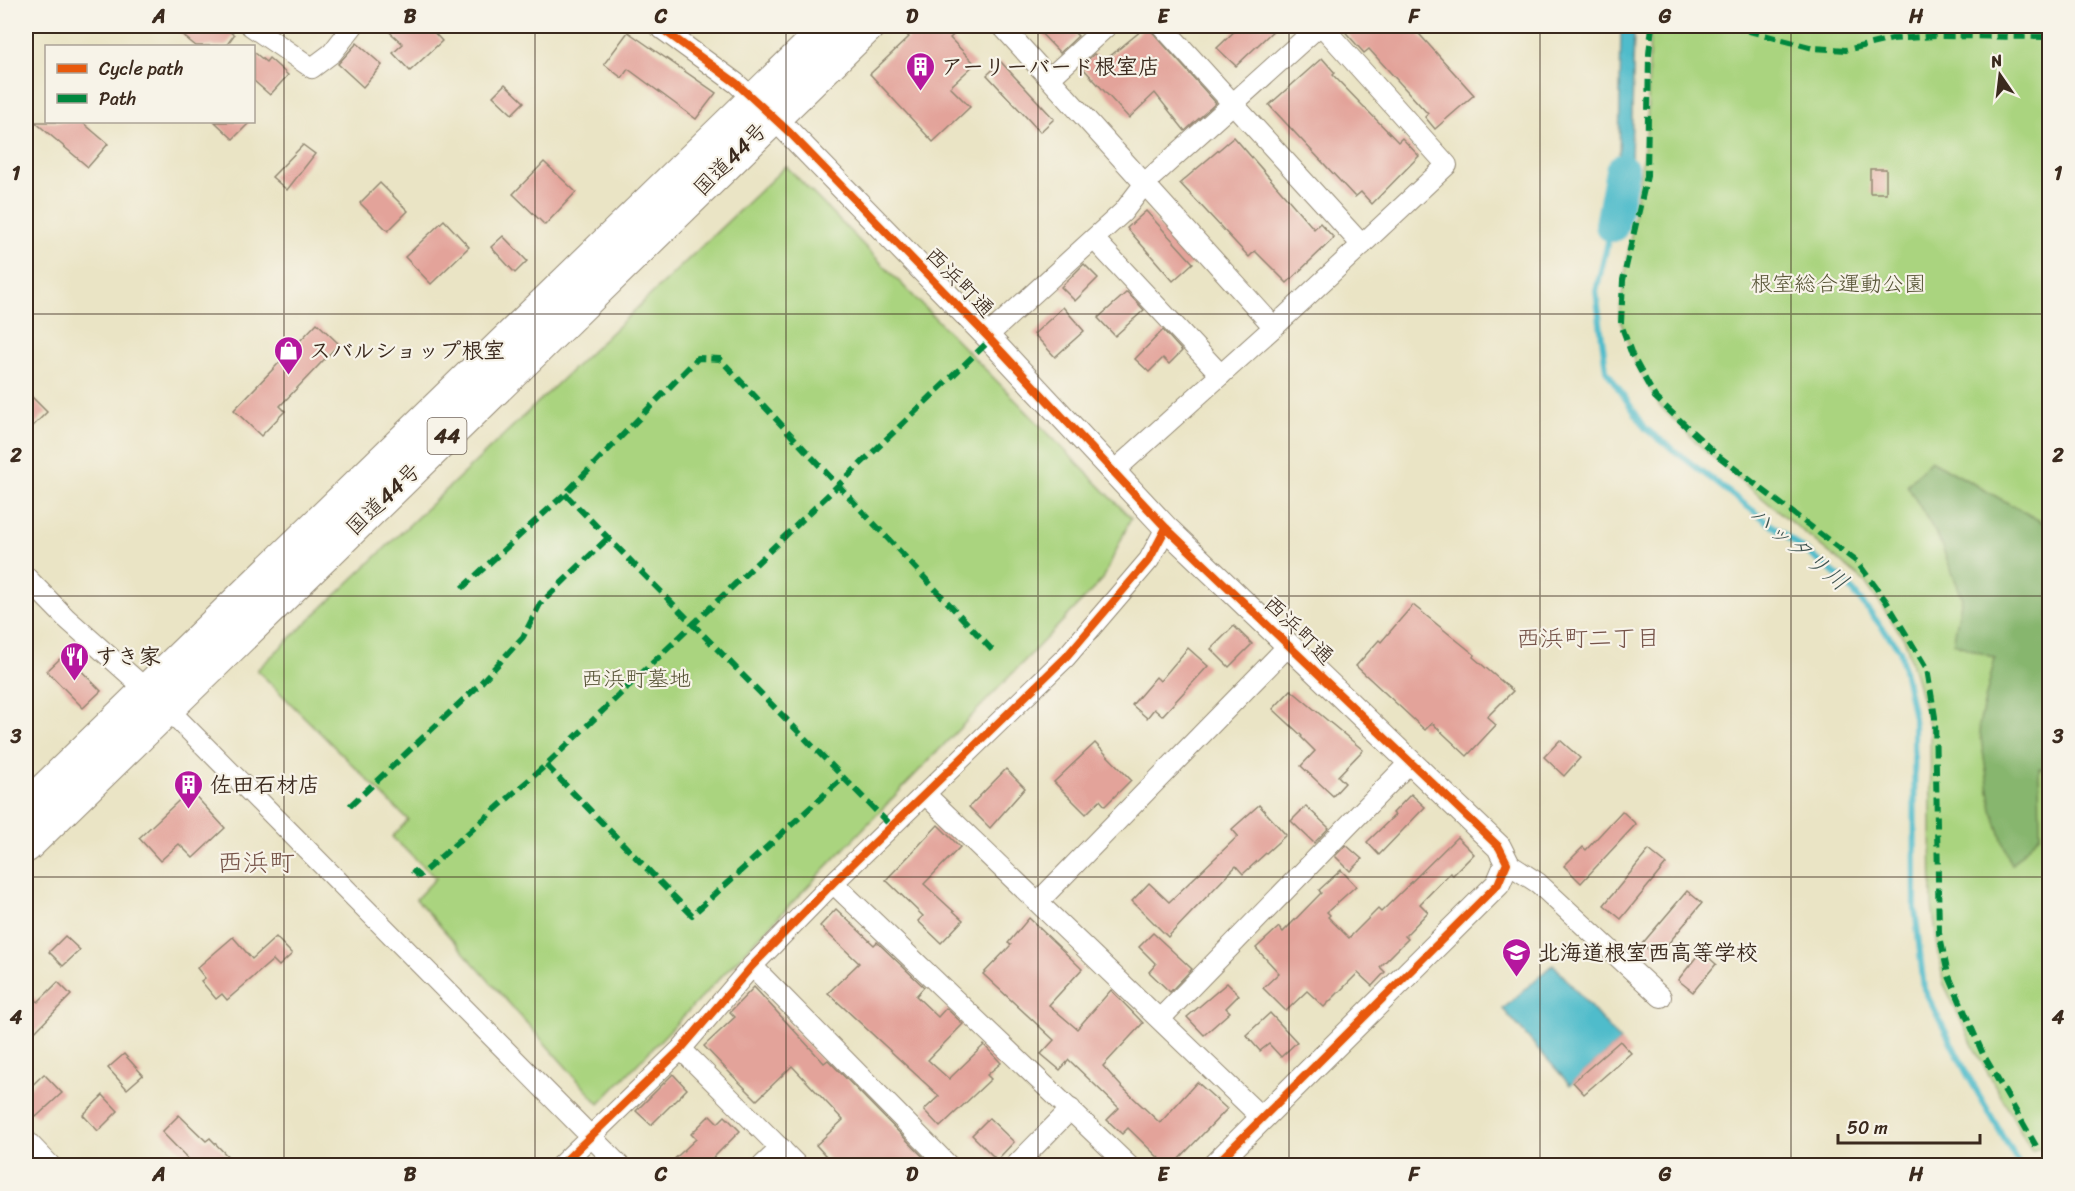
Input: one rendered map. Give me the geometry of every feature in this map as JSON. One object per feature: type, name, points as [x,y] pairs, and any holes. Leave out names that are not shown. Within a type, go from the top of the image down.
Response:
[{"type":"highway","name":"国道44号","points":[[764,108],[830,26]]},
{"type":"highway","name":"国道44号","points":[[26,846],[156,700],[764,108],[868,26]]},
{"type":"highway","name":"国道44号","points":[[26,808],[156,700]]},
{"type":"street","points":[[251,26],[312,68],[332,53],[353,26]]},
{"type":"street","points":[[658,26],[736,83],[764,108]]},
{"type":"street","points":[[1002,26],[1146,182],[1274,327]]},
{"type":"street","points":[[1051,77],[1107,26]]},
{"type":"street","points":[[1162,26],[1362,245]]},
{"type":"street","points":[[987,336],[1123,212],[1146,182],[1321,26],[1447,165],[1274,327],[1114,471]]},
{"type":"street","name":"西浜町通","points":[[764,108],[987,336],[1166,528],[1499,847],[1507,863]]},
{"type":"street","points":[[1094,239],[1221,375]]},
{"type":"street","points":[[560,1166],[681,1049],[752,966],[833,883],[1066,657],[1149,560],[1166,528]]},
{"type":"street","points":[[26,577],[156,700],[620,1166]]},
{"type":"street","points":[[1038,902],[1289,645]]},
{"type":"street","points":[[1160,1019],[1410,762]]},
{"type":"street","points":[[926,795],[1262,1118]]},
{"type":"street","points":[[1214,1166],[1498,884],[1507,863],[1538,883],[1661,997]]},
{"type":"street","points":[[833,883],[1129,1166]]},
{"type":"street","points":[[752,966],[949,1166]]},
{"type":"street","points":[[681,1049],[798,1166]]},
{"type":"street","points":[[1015,1166],[1071,1109]]},
{"type":"street","points":[[26,1140],[51,1166]]},
{"type":"street","points":[[762,1166],[781,1149]]},
{"type":"green space","name":"根室総合運動公園","points":[[1650,26],[2049,26],[2049,1143],[2032,1151],[1975,1050],[1943,982],[1932,905],[1930,728],[1905,640],[1865,582],[1706,452],[1659,405],[1635,363],[1619,316],[1647,128]]},
{"type":"green space","name":"西浜町墓地","points":[[786,166],[1131,518],[1103,579],[599,1104],[416,899],[436,878],[392,837],[408,820],[257,670]]},
{"type":"green space","points":[[1931,460],[2049,526],[2049,771],[2039,768],[2040,834],[2011,865],[1992,810],[1979,725],[1995,658],[1953,643],[1962,597],[1938,537],[1907,485]]},
{"type":"water","points":[[1621,26],[1634,26],[1631,161],[1617,219],[1608,215],[1619,164]]},
{"type":"water","points":[[1553,964],[1620,1041],[1570,1085],[1503,1009]]},
{"type":"building","points":[[171,26],[222,26],[234,35],[227,45],[195,45]]},
{"type":"building","points":[[383,26],[428,26],[442,41],[410,71],[393,53],[403,44]]},
{"type":"building","name":"アーリーバード根室店","points":[[898,26],[963,26],[950,38],[975,64],[950,87],[970,107],[933,142],[870,74],[909,37]]},
{"type":"building","points":[[1034,26],[1068,26],[1078,36],[1060,53]]},
{"type":"building","points":[[1147,26],[1216,103],[1185,131],[1155,93],[1129,118],[1081,66],[1094,54],[1104,61]]},
{"type":"building","points":[[1240,26],[1278,26],[1236,66],[1217,48]]},
{"type":"building","points":[[1340,26],[1412,26],[1474,95],[1435,129],[1425,117],[1428,114],[1369,49],[1364,53]]},
{"type":"building","points":[[628,32],[716,93],[696,119],[628,69],[622,78],[604,64]]},
{"type":"building","points":[[357,43],[382,65],[363,87],[338,64]]},
{"type":"building","points":[[255,53],[266,62],[269,58],[288,75],[270,95],[255,82]]},
{"type":"building","points":[[1322,58],[1335,73],[1333,75],[1398,142],[1402,138],[1419,156],[1372,204],[1361,192],[1355,197],[1269,105]]},
{"type":"building","points":[[1001,62],[1054,119],[1040,132],[987,75]]},
{"type":"building","points":[[505,84],[524,102],[512,114],[493,96]]},
{"type":"building","points":[[35,122],[83,123],[108,144],[88,167]]},
{"type":"building","points":[[216,123],[249,123],[233,139]]},
{"type":"building","points":[[1234,137],[1314,229],[1320,223],[1334,238],[1287,283],[1255,251],[1249,257],[1180,183]]},
{"type":"building","points":[[303,145],[315,154],[287,190],[272,177]]},
{"type":"building","points":[[544,162],[576,192],[545,225],[513,194]]},
{"type":"building","points":[[1870,169],[1886,169],[1886,193],[1870,193]]},
{"type":"building","points":[[380,183],[408,211],[388,231],[360,203]]},
{"type":"building","points":[[1146,211],[1193,263],[1173,281],[1127,228]]},
{"type":"building","points":[[444,220],[469,247],[431,284],[405,257]]},
{"type":"building","points":[[503,236],[527,261],[515,273],[491,247]]},
{"type":"building","points":[[1084,264],[1098,278],[1075,301],[1061,287]]},
{"type":"building","points":[[1127,292],[1144,310],[1115,336],[1098,318]]},
{"type":"building","points":[[1063,307],[1084,331],[1055,357],[1034,334]]},
{"type":"building","name":"スバルショップ根室","points":[[317,323],[339,344],[280,406],[285,411],[261,436],[234,410]]},
{"type":"building","points":[[1163,330],[1182,351],[1169,364],[1163,358],[1149,372],[1135,359]]},
{"type":"building","points":[[26,391],[47,412],[26,433]]},
{"type":"building","points":[[1413,605],[1475,655],[1473,657],[1513,691],[1487,717],[1496,725],[1467,756],[1432,723],[1425,730],[1356,666],[1379,640],[1381,642]]},
{"type":"building","points":[[1234,626],[1252,644],[1229,667],[1211,649]]},
{"type":"building","points":[[1188,648],[1208,666],[1162,716],[1154,709],[1147,718],[1132,705],[1156,677],[1160,681]]},
{"type":"building","name":"すき家","points":[[65,654],[101,691],[83,708],[47,671]]},
{"type":"building","points":[[1291,690],[1363,750],[1338,776],[1345,783],[1333,796],[1301,766],[1315,751],[1273,709]]},
{"type":"building","points":[[1560,740],[1580,758],[1564,776],[1544,757]]},
{"type":"building","points":[[1095,743],[1131,780],[1105,806],[1100,800],[1086,814],[1054,782]]},
{"type":"building","points":[[1006,769],[1025,788],[990,828],[969,807]]},
{"type":"building","name":"佐田石材店","points":[[190,790],[225,828],[193,858],[179,844],[160,861],[139,838]]},
{"type":"building","points":[[1411,794],[1425,807],[1379,855],[1367,842],[1395,815],[1393,813]]},
{"type":"building","points":[[1259,805],[1286,835],[1243,874],[1236,866],[1168,937],[1132,901],[1149,883],[1169,902],[1238,836],[1232,829]]},
{"type":"building","points":[[1306,806],[1329,828],[1314,843],[1291,821]]},
{"type":"building","points":[[1622,811],[1636,824],[1581,883],[1564,866],[1583,847],[1586,850]]},
{"type":"building","points":[[938,825],[960,847],[924,884],[963,920],[941,943],[918,921],[923,916],[886,880]]},
{"type":"building","points":[[1457,837],[1474,854],[1453,875],[1450,873],[1420,904],[1428,912],[1405,936],[1408,939],[1380,967],[1385,972],[1372,986],[1358,973],[1324,1007],[1307,991],[1286,1011],[1263,988],[1279,973],[1256,948],[1279,927],[1283,932],[1321,893],[1319,890],[1341,870],[1356,886],[1327,912],[1330,915],[1328,917],[1349,938],[1378,909],[1381,912]]},
{"type":"building","points":[[1346,845],[1362,859],[1350,871],[1335,856]]},
{"type":"building","points":[[1649,850],[1666,864],[1621,919],[1604,905]]},
{"type":"building","points":[[1687,891],[1702,903],[1657,957],[1642,944]]},
{"type":"building","points":[[836,909],[874,945],[877,942],[924,987],[916,996],[938,1017],[946,1008],[963,1024],[928,1060],[949,1079],[984,1045],[1001,1063],[987,1075],[991,1079],[940,1127],[924,1110],[939,1096],[828,993],[859,963],[820,926]]},
{"type":"building","points":[[1029,918],[1082,969],[1049,1005],[1077,1029],[1111,990],[1143,1023],[1103,1066],[1121,1086],[1160,1123],[1197,1082],[1227,1109],[1172,1166],[1167,1166],[1128,1128],[1122,1134],[1107,1120],[1119,1108],[1069,1060],[1060,1070],[1041,1054],[1054,1040],[983,974],[1011,945],[1008,943]]},
{"type":"building","points":[[1153,933],[1192,969],[1170,992],[1149,972],[1156,964],[1139,947]]},
{"type":"building","points":[[65,936],[80,950],[63,966],[49,952]]},
{"type":"building","points":[[233,937],[252,959],[276,937],[292,954],[279,966],[273,960],[227,1000],[222,994],[216,999],[201,981],[205,978],[197,968]]},
{"type":"building","points":[[1701,951],[1716,964],[1693,992],[1678,980]]},
{"type":"building","points":[[58,982],[71,995],[26,1041],[26,990],[38,1002]]},
{"type":"building","points":[[1227,983],[1239,995],[1226,1008],[1230,1012],[1204,1035],[1187,1017]]},
{"type":"building","points":[[754,987],[824,1063],[828,1060],[932,1166],[835,1166],[816,1145],[843,1120],[792,1066],[757,1100],[730,1073],[704,1046],[735,1017],[730,1012]]},
{"type":"building","points":[[1270,1013],[1297,1042],[1281,1057],[1269,1044],[1260,1051],[1246,1035]]},
{"type":"building","points":[[1620,1041],[1631,1053],[1584,1094],[1573,1082]]},
{"type":"building","points":[[124,1054],[143,1075],[127,1089],[108,1068]]},
{"type":"building","points":[[44,1074],[62,1093],[36,1117],[26,1106],[26,1091]]},
{"type":"building","points":[[673,1074],[687,1089],[651,1125],[636,1111]]},
{"type":"building","points":[[103,1095],[118,1111],[98,1131],[83,1115]]},
{"type":"building","points":[[179,1115],[206,1141],[210,1138],[237,1166],[195,1166],[162,1132]]},
{"type":"building","points":[[710,1115],[718,1123],[725,1116],[740,1131],[705,1166],[667,1166],[696,1139],[691,1134]]},
{"type":"building","points":[[989,1118],[1014,1142],[997,1160],[972,1135]]},
{"type":"waterway","name":"ハッタリ川","points":[[1612,225],[1622,171]]},
{"type":"waterway","name":"ハッタリ川","points":[[1612,225],[1596,291],[1606,370],[1646,429],[1845,581],[1900,650],[1914,718],[1915,908],[1924,989],[1967,1074],[2020,1166]]},
{"type":"marked path","points":[[1652,26],[1649,54],[1647,176],[1623,280],[1621,324],[1632,355],[1655,397],[1717,455],[1857,562],[1886,601],[1927,669],[1935,717],[1939,933],[1948,974],[1983,1054],[2036,1146]]},
{"type":"marked path","points":[[1730,26],[1813,48],[1846,50],[1892,39],[1935,36],[2050,37]]},
{"type":"marked path","points":[[412,870],[419,876],[546,765],[990,340]]},
{"type":"marked path","points":[[462,588],[565,494],[698,358],[720,359],[993,651]]},
{"type":"marked path","points":[[565,494],[892,827]]},
{"type":"marked path","points":[[350,806],[478,686],[523,637],[540,604],[608,538]]},
{"type":"marked path","points":[[546,765],[692,915],[844,777]]},
{"type":"cycle path","points":[[658,26],[736,83],[789,132],[987,336],[1166,528],[1499,847],[1507,863],[1498,884],[1214,1166]]},
{"type":"cycle path","points":[[560,1166],[681,1049],[752,966],[833,883],[1066,657],[1149,560],[1166,528]]},
{"type":"place","name":"アーリーバード根室店","points":[[920,92]]},
{"type":"place","name":"スバルショップ根室","points":[[288,376]]},
{"type":"place","name":"すき家","points":[[74,682]]},
{"type":"place","name":"佐田石材店","points":[[189,810]]},
{"type":"place","name":"北海道根室西高等学校","points":[[1517,978]]},
{"type":"district","name":"西浜町二丁目","points":[[1588,638]]},
{"type":"district","name":"西浜町","points":[[256,862]]}]
